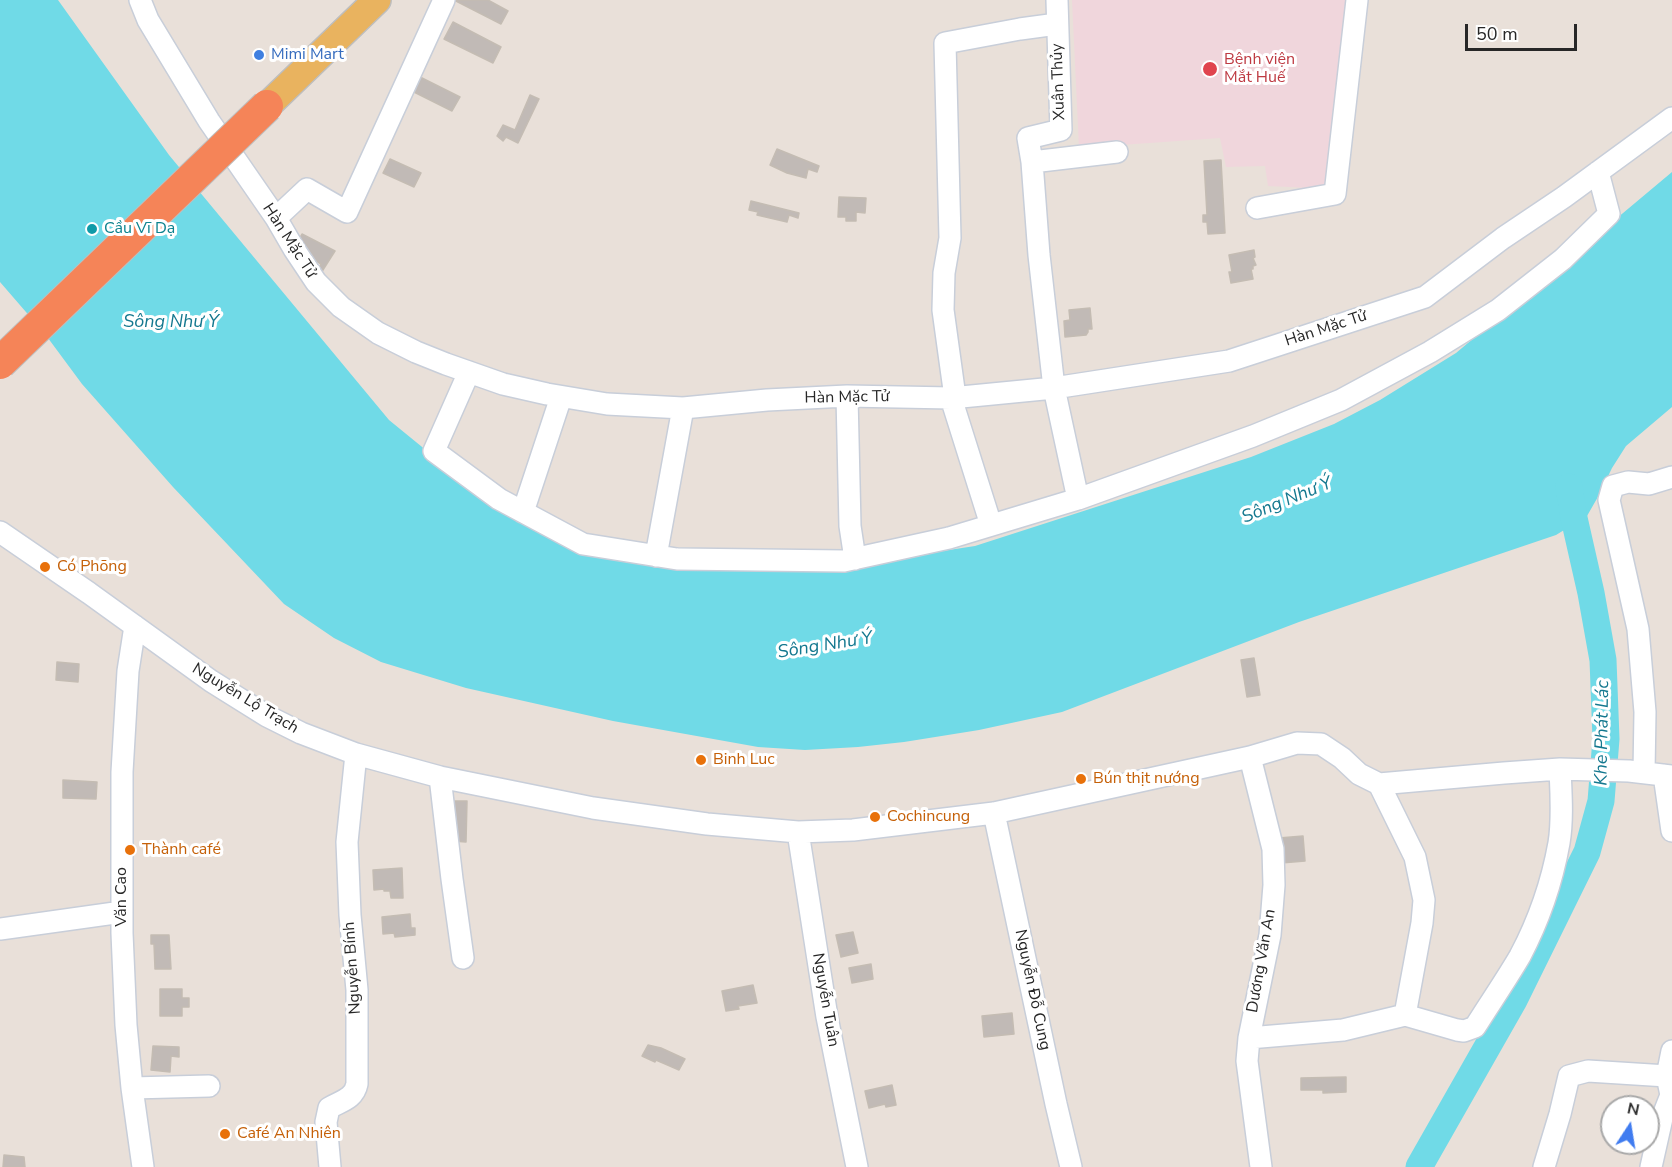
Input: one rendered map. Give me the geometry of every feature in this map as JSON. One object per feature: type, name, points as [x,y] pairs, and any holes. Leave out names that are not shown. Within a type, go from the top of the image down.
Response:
[{"type":"highway","points":[[0,363],[267,106]]},
{"type":"main road","points":[[267,106],[377,0]]},
{"type":"street","name":"Hàn Mặc Tử","points":[[140,0],[148,20],[209,122],[276,218],[316,282],[342,307],[378,333],[416,352],[469,372],[503,384],[607,405],[683,408],[767,400],[847,396],[953,397],[1054,388],[1229,361],[1425,297],[1503,238],[1672,118]]},
{"type":"street","points":[[276,218],[307,189],[347,212],[444,0]]},
{"type":"street","name":"Xuân Thủy","points":[[1032,162],[1029,138],[1061,130],[1056,0]]},
{"type":"street","points":[[1257,208],[1335,194],[1357,0]]},
{"type":"street","points":[[991,525],[953,397],[944,310],[944,273],[950,238],[945,43],[1057,24]]},
{"type":"street","points":[[1078,499],[1054,388],[1039,255],[1032,162],[1117,152]]},
{"type":"street","points":[[469,372],[434,451],[499,499],[583,544],[677,559],[844,561],[949,538],[1078,499],[1253,436],[1341,399],[1430,352],[1498,310],[1563,259],[1609,214],[1598,172]]},
{"type":"street","points":[[847,396],[850,526],[855,559]]},
{"type":"street","points":[[523,512],[561,397]]},
{"type":"street","points":[[656,556],[683,408]]},
{"type":"street","points":[[1672,477],[1649,484],[1622,482],[1613,486],[1609,500],[1638,629],[1652,773],[1672,831]]},
{"type":"street","name":"Nguyễn Lộ Trạch","points":[[0,532],[211,681],[267,716],[301,733],[356,754],[440,777],[593,808],[706,824],[798,832],[853,830],[994,813],[1250,757],[1297,743],[1322,744],[1359,774],[1379,784]]},
{"type":"street","name":"Văn Cao","points":[[135,626],[128,671],[122,772],[122,912],[126,1025],[143,1167]]},
{"type":"street","name":"Nguyễn Bính","points":[[330,1167],[326,1122],[329,1108],[347,1100],[356,1090],[357,1084],[357,990],[350,915],[347,842],[356,754]]},
{"type":"street","name":"Dương Văn An","points":[[1250,757],[1273,849],[1274,885],[1270,935],[1249,1038],[1247,1061],[1261,1167]]},
{"type":"street","points":[[1405,1015],[1424,900],[1415,857],[1379,784],[1560,769],[1652,773]]},
{"type":"street","points":[[1249,1038],[1343,1030],[1405,1015],[1457,1030],[1475,1027],[1520,956],[1536,922],[1550,880],[1559,842],[1560,769]]},
{"type":"street","points":[[440,777],[463,958]]},
{"type":"street","name":"Nguyễn Đỗ Cung","points":[[994,813],[1071,1167]]},
{"type":"street","name":"Nguyễn Tuân","points":[[798,832],[827,1017],[857,1167]]},
{"type":"street","points":[[0,929],[122,912]]},
{"type":"street","points":[[1651,1167],[1662,1118],[1671,1095],[1667,1076],[1672,1051]]},
{"type":"street","points":[[1544,1167],[1569,1076],[1588,1071],[1667,1076]]},
{"type":"street","points":[[132,1088],[209,1086]]},
{"type":"shaded area","name":"Bệnh viện Mắt Huế","points":[[1072,0],[1352,0],[1330,189],[1268,186],[1265,166],[1226,167],[1220,138],[1079,148]]},
{"type":"water","name":"Sông Như Ý","points":[[0,0],[58,0],[169,155],[389,420],[454,473],[603,548],[916,555],[975,546],[1251,457],[1334,424],[1380,400],[1456,353],[1672,172],[1672,407],[1626,446],[1587,516],[1556,535],[1299,622],[1062,712],[979,730],[904,742],[805,750],[758,747],[613,721],[466,688],[381,662],[334,638],[284,604],[173,487],[82,384],[45,334],[0,282]]},
{"type":"building","points":[[454,0],[488,0],[508,11],[501,24]]},
{"type":"building","points":[[453,22],[501,47],[493,63],[444,39]]},
{"type":"building","points":[[420,77],[460,97],[452,111],[412,91]]},
{"type":"building","points":[[530,95],[539,99],[518,143],[506,137],[503,141],[497,136],[503,125],[515,130]]},
{"type":"building","points":[[777,149],[819,166],[817,172],[808,169],[806,178],[770,165]]},
{"type":"building","points":[[390,159],[421,173],[414,187],[383,173]]},
{"type":"building","points":[[1221,160],[1225,233],[1208,234],[1207,222],[1203,222],[1203,215],[1207,215],[1204,161]]},
{"type":"building","points":[[839,197],[866,198],[865,213],[856,212],[856,221],[846,221],[846,217],[838,217]]},
{"type":"building","points":[[751,201],[799,213],[798,218],[789,215],[787,222],[757,215],[758,212],[749,210]]},
{"type":"building","points":[[302,234],[335,251],[321,273],[317,271],[321,264],[307,255],[309,251],[301,247],[303,243],[298,241]]},
{"type":"building","points":[[1254,250],[1255,257],[1253,258],[1256,265],[1251,269],[1253,279],[1231,283],[1229,255]]},
{"type":"building","points":[[1090,308],[1092,329],[1088,329],[1086,335],[1065,337],[1064,321],[1070,320],[1069,310]]},
{"type":"building","points":[[1254,658],[1260,695],[1247,697],[1241,660]]},
{"type":"building","points":[[57,662],[79,664],[78,682],[56,680]]},
{"type":"building","points":[[63,780],[97,782],[96,799],[63,798]]},
{"type":"building","points":[[454,801],[467,801],[466,842],[453,841]]},
{"type":"building","points":[[1303,836],[1305,861],[1281,863],[1279,838]]},
{"type":"building","points":[[402,868],[403,898],[391,898],[390,891],[384,891],[384,889],[374,890],[373,870]]},
{"type":"building","points":[[410,914],[411,928],[415,928],[415,935],[395,937],[394,933],[383,934],[382,917]]},
{"type":"building","points":[[853,932],[858,953],[841,957],[836,935]]},
{"type":"building","points":[[151,935],[169,935],[171,969],[155,969],[154,944],[151,944]]},
{"type":"building","points":[[871,964],[873,979],[852,983],[849,968]]},
{"type":"building","points":[[753,985],[757,1003],[738,1006],[739,1009],[726,1011],[722,991]]},
{"type":"building","points":[[160,989],[182,989],[182,998],[189,998],[189,1007],[182,1007],[182,1016],[160,1016]]},
{"type":"building","points":[[1012,1013],[1014,1034],[984,1037],[982,1016]]},
{"type":"building","points":[[648,1045],[685,1059],[679,1070],[642,1056]]},
{"type":"building","points":[[153,1046],[179,1047],[179,1057],[171,1056],[170,1072],[151,1070]]},
{"type":"building","points":[[1346,1077],[1346,1092],[1323,1093],[1323,1090],[1301,1090],[1301,1078]]},
{"type":"building","points":[[892,1085],[896,1105],[886,1107],[885,1104],[869,1108],[865,1091]]},
{"type":"building","points":[[4,1155],[24,1157],[25,1167],[3,1167]]},
{"type":"waterway","name":"Khe Phát Lác","points":[[1419,1167],[1514,1000],[1587,852],[1601,801],[1606,739],[1603,660],[1569,487]]},
{"type":"place","name":"Mimi Mart","points":[[259,55]]},
{"type":"place","name":"Bệnh viện Mắt Huế","points":[[1210,69]]},
{"type":"place","name":"Cầu Vĩ Dạ","points":[[92,229]]},
{"type":"place","name":"Có Phōng","points":[[45,567]]},
{"type":"place","name":"Binh Luc","points":[[701,760]]},
{"type":"place","name":"Bún thịt nướng","points":[[1081,779]]},
{"type":"place","name":"Cochincung","points":[[875,817]]},
{"type":"place","name":"Thành café","points":[[130,850]]},
{"type":"place","name":"Café An Nhiên","points":[[225,1134]]}]
